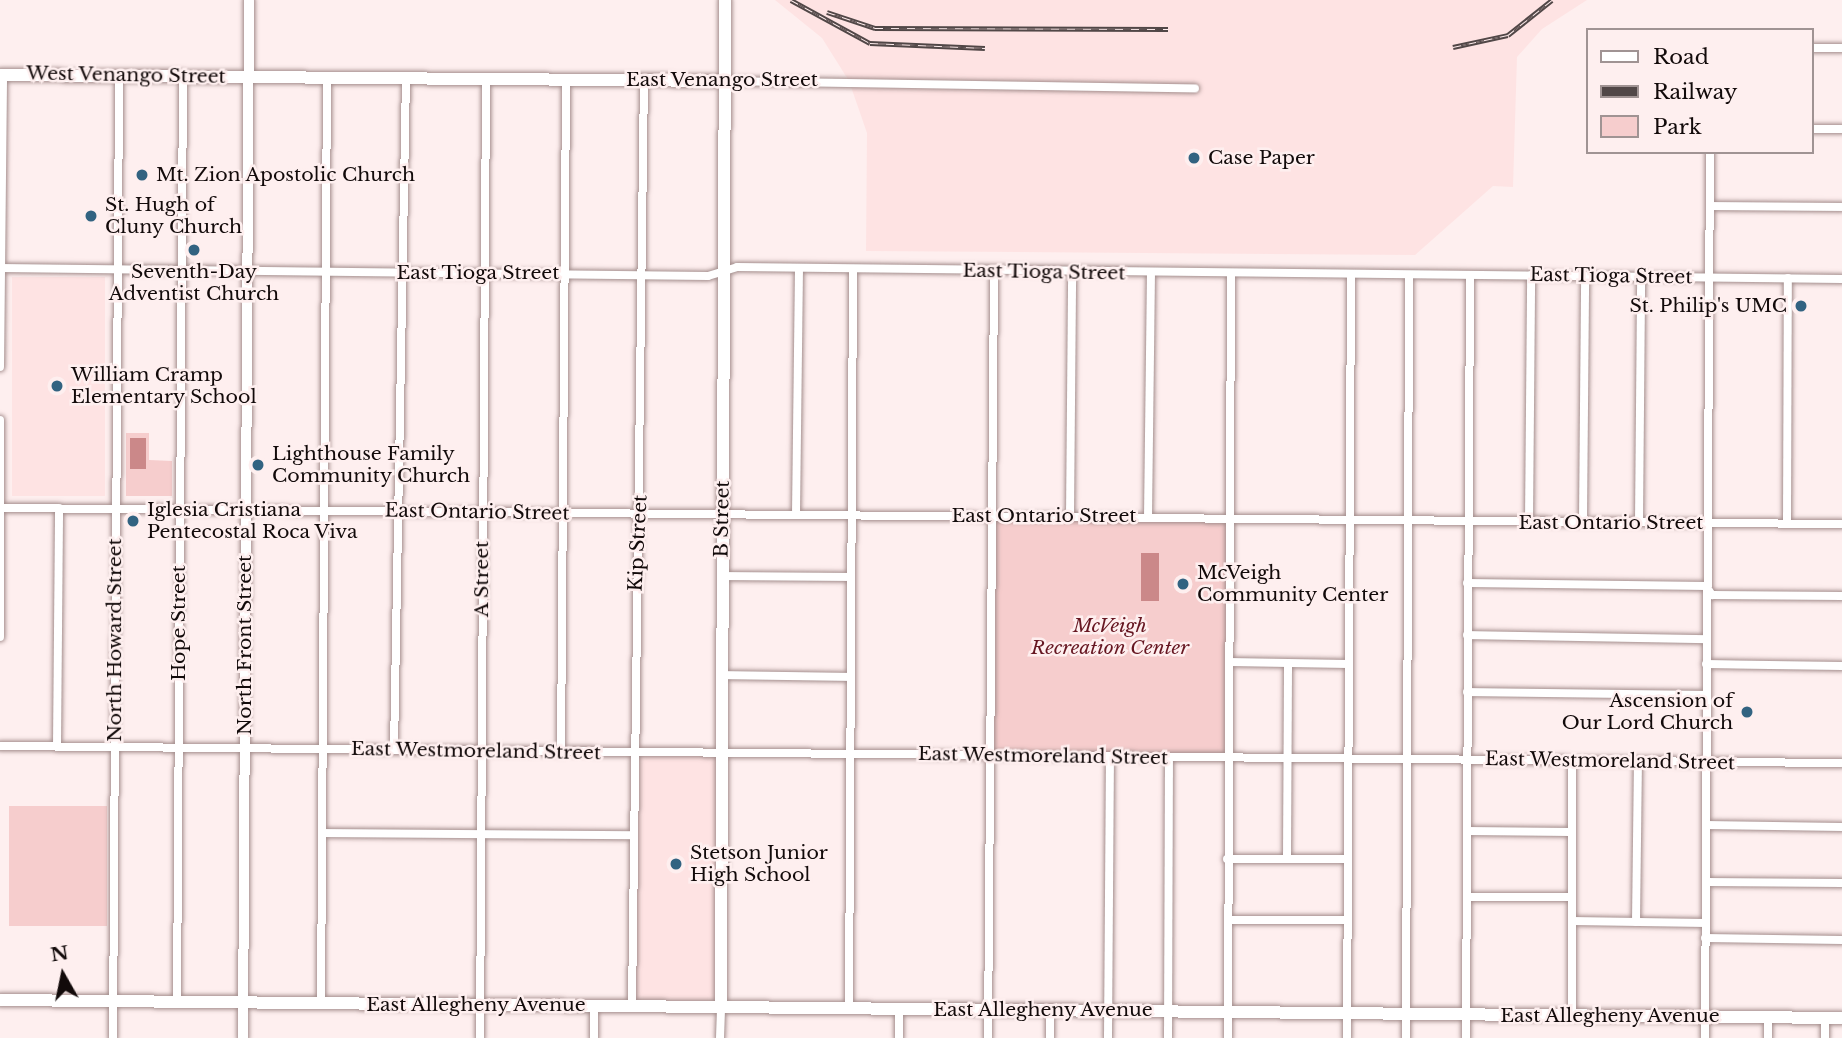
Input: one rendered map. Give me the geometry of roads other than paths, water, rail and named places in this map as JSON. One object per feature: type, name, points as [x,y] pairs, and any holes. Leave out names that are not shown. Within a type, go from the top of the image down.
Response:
[{"type":"main road","name":"B Street","points":[[721,1007],[725,0]]},
{"type":"main road","name":"West Venango Street","points":[[2,75],[249,77]]},
{"type":"main road","name":"East Venango Street","points":[[249,77],[724,81]]},
{"type":"main road","name":"East Allegheny Avenue","points":[[0,1000],[1842,1017]]},
{"type":"street","name":"North Front Street","points":[[243,1038],[249,0]]},
{"type":"street","points":[[1814,48],[1842,48]]},
{"type":"street","points":[[0,367],[2,75]]},
{"type":"street","name":"North Howard Street","points":[[113,1038],[119,75]]},
{"type":"street","name":"Hope Street","points":[[177,1002],[183,76]]},
{"type":"street","points":[[321,1003],[327,77]]},
{"type":"street","points":[[394,750],[406,78]]},
{"type":"street","name":"A Street","points":[[480,1038],[486,78]]},
{"type":"street","points":[[561,752],[566,79]]},
{"type":"street","name":"Kip Street","points":[[632,1006],[632,835],[644,80]]},
{"type":"street","name":"East Venango Street","points":[[724,81],[1195,88]]},
{"type":"street","points":[[1814,129],[1842,129]]},
{"type":"street","points":[[1705,1038],[1710,154]]},
{"type":"street","points":[[1710,206],[1842,207]]},
{"type":"street","name":"East Tioga Street","points":[[1,268],[565,274],[853,269],[1842,279]]},
{"type":"street","points":[[796,514],[799,269]]},
{"type":"street","points":[[849,1009],[853,269]]},
{"type":"street","points":[[988,1038],[994,271]]},
{"type":"street","points":[[1070,517],[1072,272]]},
{"type":"street","points":[[1148,517],[1150,273]]},
{"type":"street","points":[[1228,1038],[1231,274]]},
{"type":"street","points":[[1347,1038],[1350,274]]},
{"type":"street","points":[[1406,1038],[1409,275]]},
{"type":"street","points":[[1466,1038],[1470,275]]},
{"type":"street","points":[[1529,522],[1531,275]]},
{"type":"street","points":[[1584,522],[1585,276]]},
{"type":"street","points":[[1639,522],[1641,277]]},
{"type":"street","points":[[1787,523],[1788,278]]},
{"type":"street","points":[[0,420],[0,636]]},
{"type":"street","name":"East Ontario Street","points":[[1,508],[1842,524]]},
{"type":"street","points":[[57,746],[59,508]]},
{"type":"street","points":[[721,576],[850,578]]},
{"type":"street","points":[[1467,583],[1706,586]]},
{"type":"street","points":[[1706,586],[1712,595],[1842,596]]},
{"type":"street","points":[[1467,635],[1706,639]]},
{"type":"street","points":[[1229,663],[1348,664]]},
{"type":"street","points":[[1287,859],[1288,663]]},
{"type":"street","points":[[1706,664],[1842,666]]},
{"type":"street","points":[[721,675],[851,677]]},
{"type":"street","points":[[1467,692],[1706,695]]},
{"type":"street","name":"East Westmoreland Street","points":[[0,746],[1842,763]]},
{"type":"street","points":[[1108,1038],[1110,757]]},
{"type":"street","points":[[1168,1038],[1169,757]]},
{"type":"street","points":[[1572,761],[1572,1015]]},
{"type":"street","points":[[1636,922],[1638,761]]},
{"type":"street","points":[[1706,825],[1842,827]]},
{"type":"street","points":[[1467,831],[1571,832]]},
{"type":"street","points":[[322,833],[632,835]]},
{"type":"street","points":[[1227,859],[1346,859]]},
{"type":"street","points":[[1706,882],[1842,883]]},
{"type":"street","points":[[1467,897],[1572,897]]},
{"type":"street","points":[[1227,920],[1346,920]]},
{"type":"street","points":[[1572,921],[1706,923]]},
{"type":"street","points":[[1705,938],[1842,940]]},
{"type":"street","points":[[594,1006],[594,1038]]},
{"type":"street","name":"B Street","points":[[720,1038],[721,1007]]},
{"type":"street","points":[[899,1009],[899,1038]]},
{"type":"street","points":[[1050,1011],[1050,1038]]},
{"type":"street","points":[[1768,1017],[1768,1038]]},
{"type":"street","points":[[1825,1017],[1825,1038]]},
{"type":"railway","points":[[791,0],[870,43],[985,48]]},
{"type":"railway","points":[[1453,47],[1508,35],[1552,0]]},
{"type":"railway","points":[[827,12],[875,28],[1168,29]]},
{"type":"place","name":"Case Paper","points":[[1194,158]]},
{"type":"place","name":"Mt. Zion Apostolic Church","points":[[142,175]]},
{"type":"place","name":"St. Hugh of Cluny Church","points":[[91,216]]},
{"type":"place","name":"Seventh-Day Adventist Church","points":[[194,250]]},
{"type":"place","name":"St. Philip's UMC","points":[[1801,306]]},
{"type":"place","name":"William Cramp Elementary School","points":[[57,386]]},
{"type":"place","name":"Lighthouse Family Community Church","points":[[258,465]]},
{"type":"place","name":"Iglesia Cristiana Pentecostal Roca Viva","points":[[133,521]]},
{"type":"place","name":"McVeigh Community Center","points":[[1183,584]]},
{"type":"place","name":"Ascension of Our Lord Church","points":[[1747,712]]},
{"type":"place","name":"Stetson Junior High School","points":[[676,864]]},
{"type":"park label","name":"McVeigh Recreation Center","points":[[1110,637]]}]
